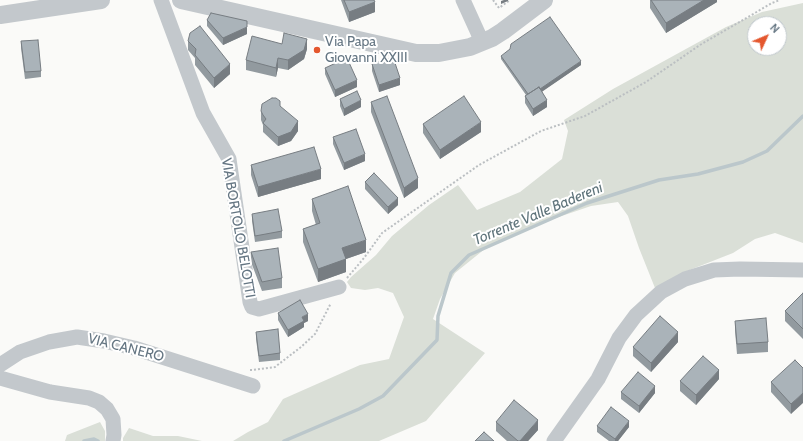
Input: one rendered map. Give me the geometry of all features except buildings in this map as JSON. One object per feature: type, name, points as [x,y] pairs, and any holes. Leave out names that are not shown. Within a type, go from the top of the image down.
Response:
[{"type":"street","points":[[0,15],[101,0]]},
{"type":"street","name":"VIA BORTOLO BELOTTI","points":[[162,0],[203,113],[229,159],[250,302],[252,307],[259,309],[338,287]]},
{"type":"street","points":[[181,0],[214,5],[416,53],[440,54],[470,47],[492,38],[544,0]]},
{"type":"street","points":[[463,0],[481,42]]},
{"type":"street","points":[[554,441],[598,379],[620,338],[636,315],[661,292],[685,279],[714,270],[803,270]]},
{"type":"street","name":"VIA CANERO","points":[[0,365],[20,352],[49,342],[77,337],[134,348],[253,386]]},
{"type":"street","points":[[0,378],[50,392],[89,398],[99,402],[107,409],[113,419],[114,438]]},
{"type":"path","points":[[493,0],[499,8],[510,0]]},
{"type":"path","points":[[246,369],[253,370],[274,367],[315,334],[338,287],[364,258],[382,233],[479,165],[541,131],[585,116],[646,82],[700,45],[780,0]]},
{"type":"shaded area","points":[[803,3],[803,243],[775,233],[755,239],[733,253],[682,273],[655,288],[628,216],[618,202],[591,206],[553,219],[515,234],[486,248],[455,273],[440,299],[433,319],[485,353],[426,421],[379,441],[233,441],[268,422],[283,399],[360,365],[389,359],[404,317],[393,293],[378,288],[365,290],[351,288],[347,282],[376,255],[392,236],[429,205],[458,185],[477,210],[520,192],[562,159],[568,131],[564,120],[613,89],[726,27],[747,18],[747,56],[787,56],[787,16],[752,16],[762,12]]},
{"type":"shaded area","points":[[100,422],[105,431],[105,441],[65,441],[67,435]]},
{"type":"shaded area","points":[[129,428],[153,436],[178,436],[202,441],[123,441],[123,438]]},
{"type":"waterway","name":"Torrente Valle Badereni","points":[[284,441],[359,409],[383,396],[437,340],[438,316],[451,273],[469,255],[587,203],[659,180],[698,174],[743,162],[767,151],[803,116]]},
{"type":"waterway","name":"Torrente Valle Badereni","points":[[84,441],[94,439],[98,441]]},
{"type":"place","name":"Via Papa Giovanni XXIII","points":[[317,50]]}]
